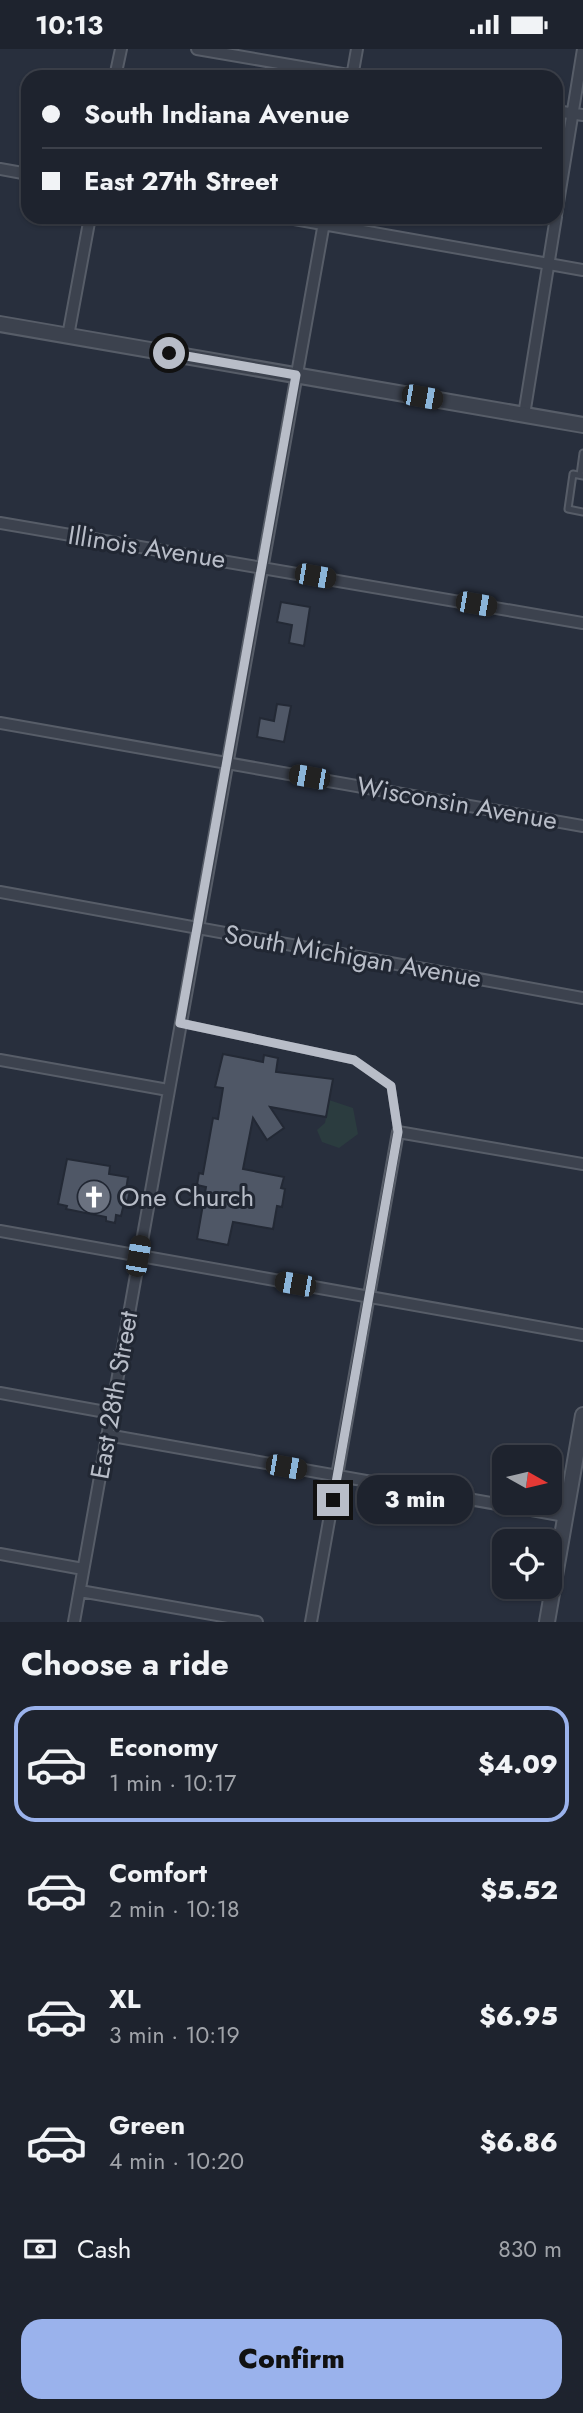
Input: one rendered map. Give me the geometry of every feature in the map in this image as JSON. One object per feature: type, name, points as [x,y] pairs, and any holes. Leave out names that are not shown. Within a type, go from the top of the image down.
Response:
[{"type":"street","points":[[117,70],[121,49]]},
{"type":"street","points":[[197,49],[316,70]]},
{"type":"street","points":[[356,70],[357,49]]},
{"type":"street","points":[[563,184],[578,114],[583,49]]},
{"type":"street","points":[[0,169],[21,173]]},
{"type":"street","points":[[68,336],[89,224]]},
{"type":"street","name":"East 28th Street","points":[[74,1622],[196,928],[324,224]]},
{"type":"street","points":[[345,224],[583,270]]},
{"type":"street","points":[[524,415],[555,224]]},
{"type":"street","points":[[0,324],[583,425]]},
{"type":"street","name":"Illinois Avenue","points":[[0,523],[583,623]]},
{"type":"street","name":"Wisconsin Avenue","points":[[0,723],[583,826]]},
{"type":"street","name":"South Michigan Avenue","points":[[0,891],[583,998]]},
{"type":"street","points":[[0,1060],[168,1090]]},
{"type":"street","points":[[312,1622],[398,1132],[583,1164]]},
{"type":"street","points":[[0,1231],[583,1335]]},
{"type":"street","points":[[0,1393],[111,1413]]},
{"type":"street","points":[[547,1622],[583,1415]]},
{"type":"street","points":[[107,1435],[565,1516]]},
{"type":"street","points":[[0,1554],[83,1569]]},
{"type":"street","points":[[80,1591],[257,1622]]},
{"type":"lane","points":[[583,453],[581,476],[573,474],[568,509],[583,512]]},
{"type":"lane","points":[[180,1023],[354,1060],[391,1086],[398,1132]]},
{"type":"shaded area","points":[[329,1100],[353,1108],[358,1134],[339,1148],[322,1142],[317,1130],[325,1123]]},
{"type":"building","points":[[281,602],[310,607],[304,646],[289,643],[292,625],[277,622]]},
{"type":"building","points":[[277,704],[291,706],[284,742],[257,737],[260,718],[274,721]]},
{"type":"building","points":[[223,1054],[263,1062],[264,1055],[278,1058],[276,1072],[333,1079],[326,1117],[270,1107],[284,1128],[267,1140],[253,1118],[243,1169],[284,1177],[281,1188],[285,1189],[282,1207],[277,1206],[273,1229],[233,1222],[228,1245],[197,1239],[206,1187],[197,1185],[199,1173],[203,1174],[213,1118],[218,1119],[223,1088],[215,1087]]},
{"type":"building","name":"One Church","points":[[67,1159],[110,1166],[109,1174],[128,1177],[126,1190],[130,1191],[127,1204],[124,1203],[121,1216],[116,1215],[115,1223],[106,1221],[106,1217],[66,1209],[67,1206],[58,1204]]},
{"type":"place","name":"One Church","points":[[94,1197]]},
{"type":"route","points":[[169,353],[296,375],[180,1023],[354,1060],[391,1086],[398,1132],[333,1500]]}]
